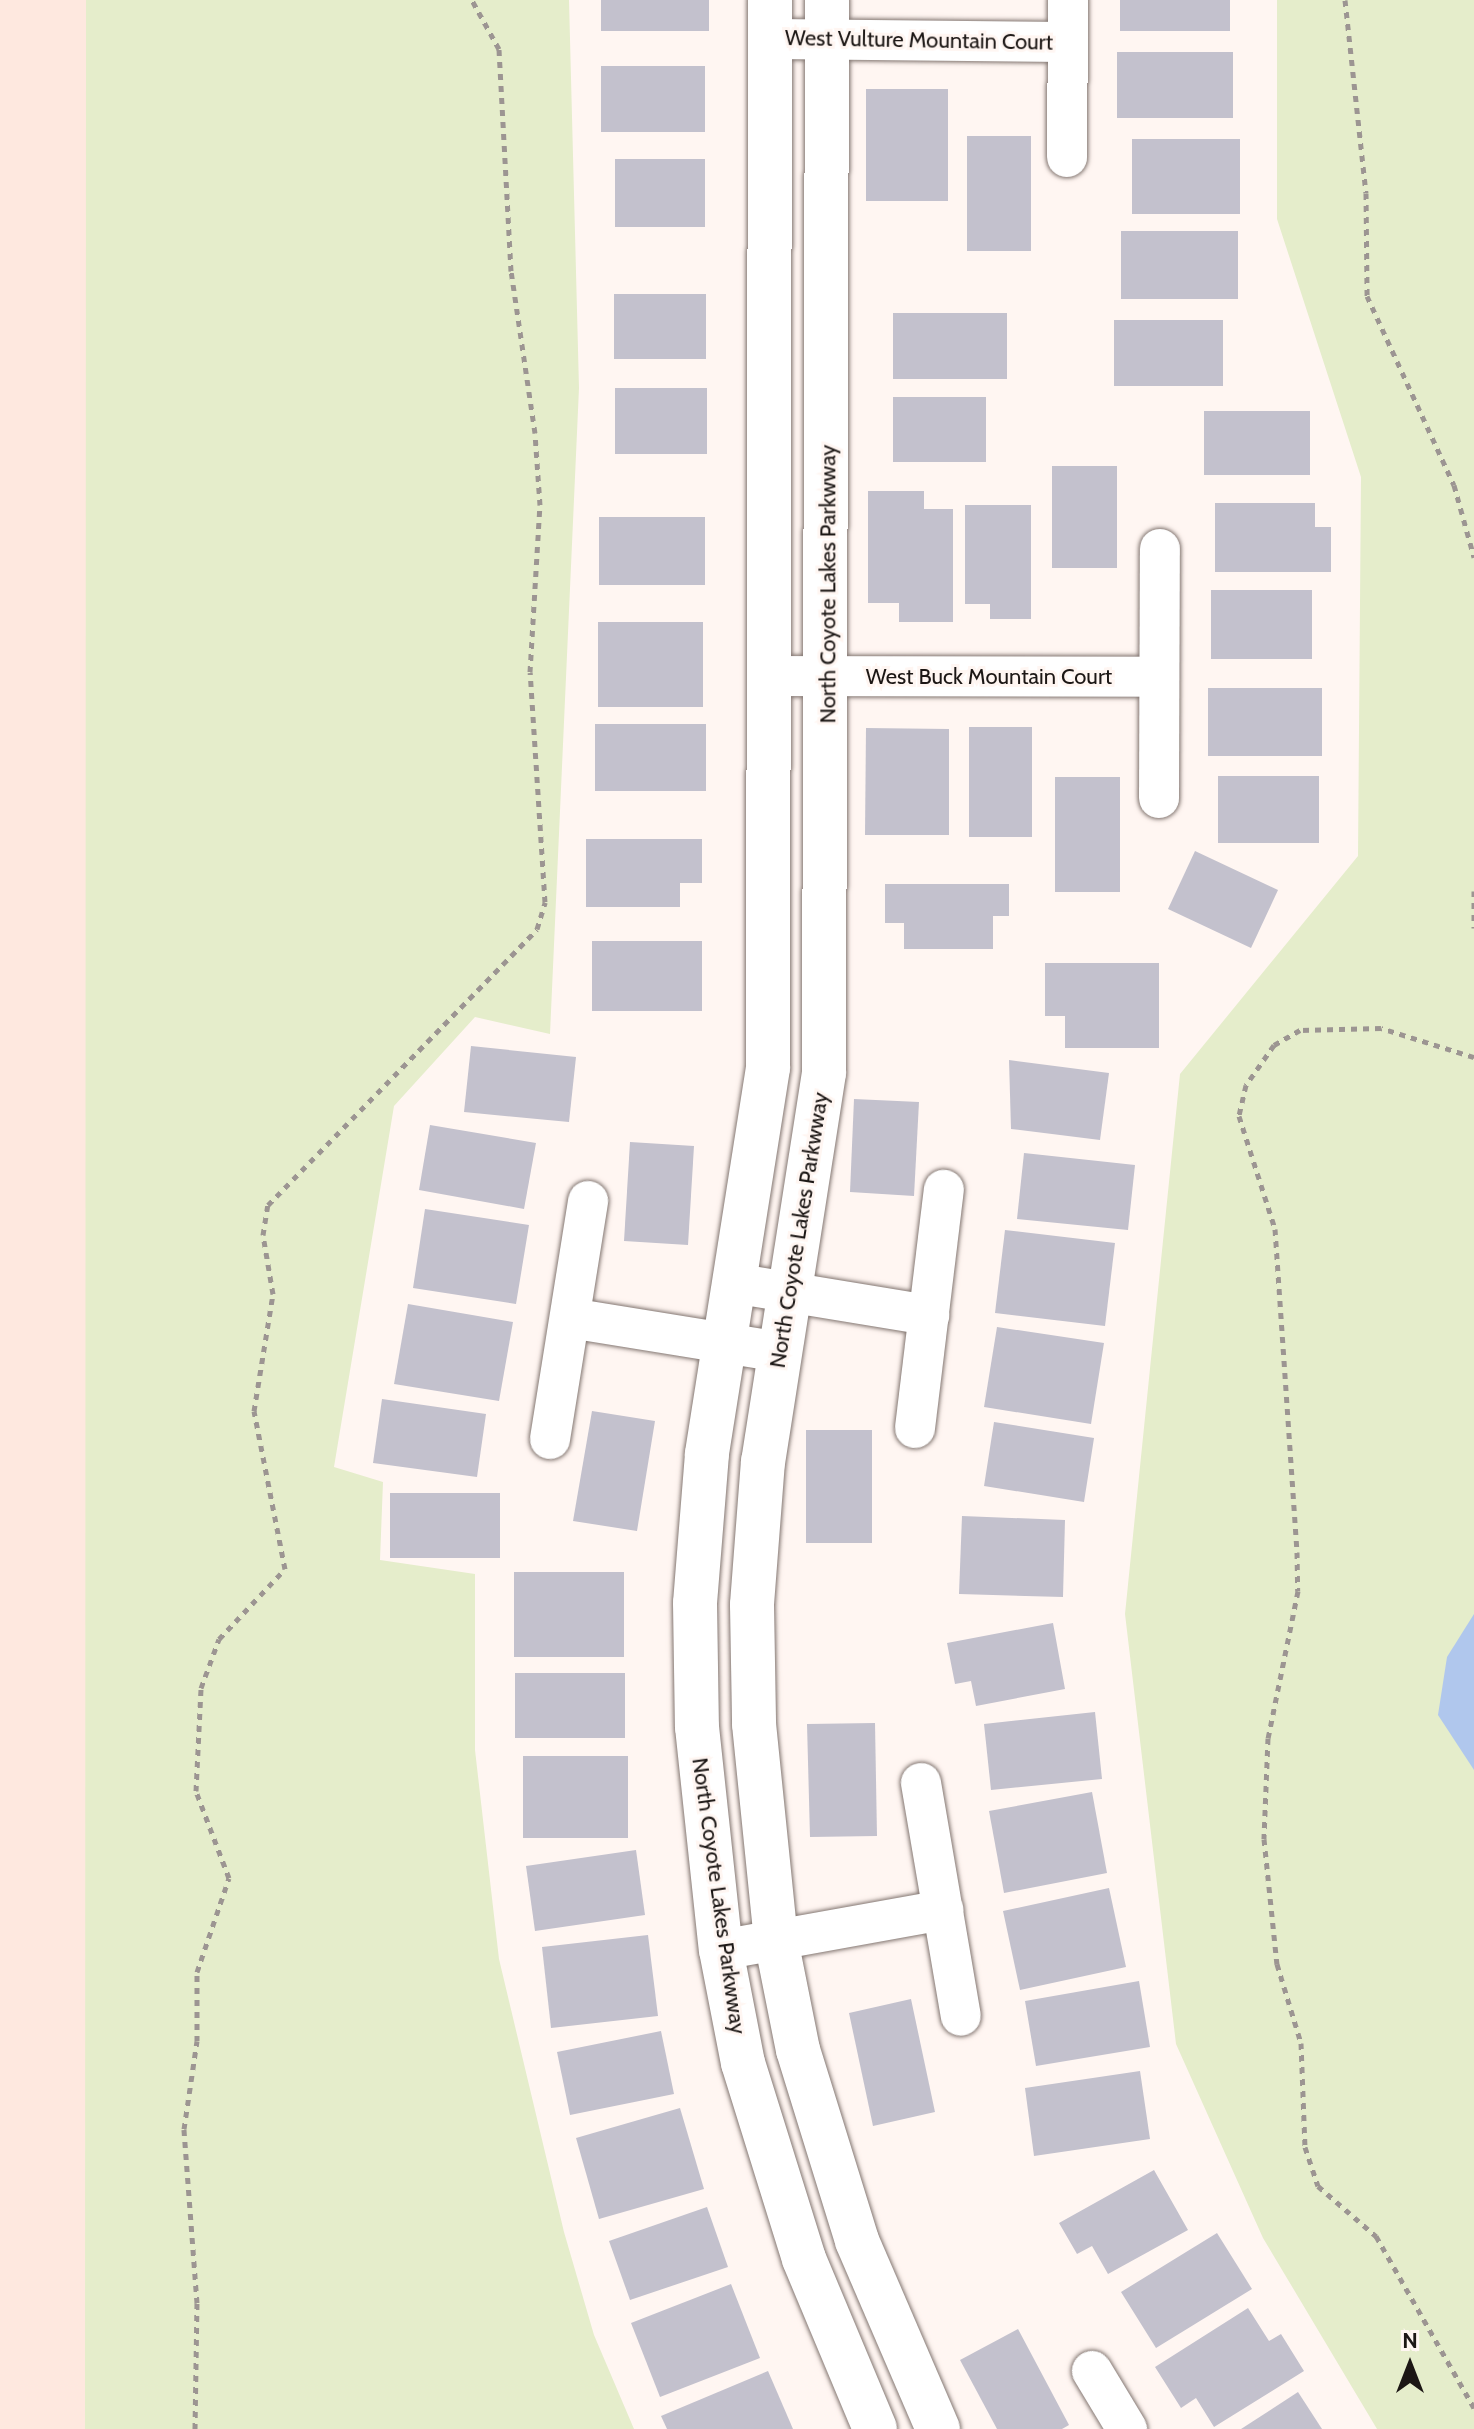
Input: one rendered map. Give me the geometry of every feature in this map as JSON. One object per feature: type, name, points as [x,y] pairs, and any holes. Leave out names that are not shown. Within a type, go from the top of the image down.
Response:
[{"type":"street","name":"West Vulture Mountain Court","points":[[1067,157],[1068,0]]},
{"type":"street","name":"West Vulture Mountain Court","points":[[770,19],[827,20],[1068,42]]},
{"type":"street","name":"North Coyote Lakes Parkwway","points":[[770,19],[768,1068],[724,1342],[695,1603],[697,1727],[721,1950],[743,2063],[789,2217],[875,2429]]},
{"type":"street","name":"North Coyote Lakes Parkwway","points":[[827,20],[828,677],[824,1073],[780,1352],[752,1605],[754,1724],[776,1940],[798,2050],[843,2201],[938,2429]]},
{"type":"street","points":[[1159,798],[1160,549]]},
{"type":"street","name":"West Buck Mountain Court","points":[[771,676],[1159,677]]},
{"type":"street","points":[[915,1428],[944,1190]]},
{"type":"street","points":[[550,1439],[588,1201]]},
{"type":"street","points":[[733,1283],[929,1315]]},
{"type":"street","points":[[570,1318],[780,1352]]},
{"type":"street","points":[[921,1783],[961,2016]]},
{"type":"street","points":[[721,1950],[943,1910]]},
{"type":"street","points":[[1092,2371],[1127,2429]]},
{"type":"path","points":[[195,2429],[197,2303],[184,2129],[197,2041],[197,1972],[229,1878],[196,1791],[199,1717],[219,1639],[285,1569],[254,1411],[273,1294],[263,1235],[268,1205],[537,929],[545,902],[530,672],[540,505],[535,433],[511,271],[499,49],[472,0]]},
{"type":"path","points":[[1345,0],[1366,193],[1367,296],[1454,485],[1474,557]]},
{"type":"path","points":[[1474,891],[1474,928]]},
{"type":"path","points":[[1474,1057],[1381,1028],[1300,1030],[1274,1045],[1246,1085],[1239,1116],[1275,1229],[1297,1552],[1298,1591],[1268,1738],[1264,1839],[1277,1964],[1301,2043],[1305,2147],[1318,2186],[1376,2236],[1474,2408]]},
{"type":"shaded area","points":[[0,0],[93,0],[100,2429],[0,2429]]},
{"type":"green space","points":[[86,0],[569,0],[579,388],[550,1034],[475,1017],[394,1106],[334,1467],[383,1482],[380,1560],[475,1574],[475,1750],[499,1959],[564,2232],[594,2335],[634,2429],[85,2429]]},
{"type":"green space","points":[[1277,0],[1474,0],[1474,2429],[1377,2429],[1263,2238],[1176,2044],[1125,1614],[1180,1074],[1358,856],[1361,477],[1277,219]]},
{"type":"water","points":[[1474,1614],[1474,1770],[1438,1715],[1447,1657]]},
{"type":"building","points":[[601,0],[709,0],[709,31],[601,31]]},
{"type":"building","points":[[1120,0],[1230,0],[1230,31],[1120,31]]},
{"type":"building","points":[[1117,52],[1233,52],[1233,118],[1117,118]]},
{"type":"building","points":[[601,66],[705,66],[705,132],[601,132]]},
{"type":"building","points":[[866,89],[948,89],[948,201],[866,201]]},
{"type":"building","points":[[967,136],[1031,136],[1031,251],[967,251]]},
{"type":"building","points":[[1132,139],[1240,139],[1240,214],[1132,214]]},
{"type":"building","points":[[615,159],[705,159],[705,227],[615,227]]},
{"type":"building","points":[[1121,231],[1238,231],[1238,299],[1121,299]]},
{"type":"building","points":[[614,294],[706,294],[706,359],[614,359]]},
{"type":"building","points":[[893,313],[1007,313],[1007,379],[893,379]]},
{"type":"building","points":[[1114,320],[1223,320],[1223,386],[1114,386]]},
{"type":"building","points":[[615,388],[707,388],[707,454],[615,454]]},
{"type":"building","points":[[893,397],[986,397],[986,462],[893,462]]},
{"type":"building","points":[[1204,411],[1310,411],[1310,475],[1204,475]]},
{"type":"building","points":[[1052,466],[1117,466],[1117,568],[1052,568]]},
{"type":"building","points":[[868,491],[924,491],[924,509],[953,509],[953,622],[899,622],[899,603],[868,603]]},
{"type":"building","points":[[1215,503],[1315,503],[1315,527],[1331,527],[1331,572],[1215,572]]},
{"type":"building","points":[[965,505],[1031,505],[1031,619],[990,619],[990,604],[965,604]]},
{"type":"building","points":[[599,517],[705,517],[705,585],[599,585]]},
{"type":"building","points":[[1211,590],[1312,590],[1312,659],[1211,659]]},
{"type":"building","points":[[598,622],[703,622],[703,707],[598,707]]},
{"type":"building","points":[[1208,688],[1322,688],[1322,756],[1208,756]]},
{"type":"building","points":[[595,724],[706,724],[706,791],[595,791]]},
{"type":"building","points":[[969,727],[1032,727],[1032,837],[969,837]]},
{"type":"building","points":[[866,728],[949,729],[949,835],[865,835]]},
{"type":"building","points":[[1218,776],[1319,776],[1319,843],[1218,843]]},
{"type":"building","points":[[1055,777],[1120,777],[1120,892],[1055,892]]},
{"type":"building","points":[[586,839],[702,839],[702,883],[680,883],[680,907],[586,907]]},
{"type":"building","points":[[1195,851],[1278,890],[1251,948],[1168,909]]},
{"type":"building","points":[[885,884],[1009,884],[1009,916],[993,916],[993,949],[904,949],[904,923],[885,923]]},
{"type":"building","points":[[592,941],[702,941],[702,1011],[592,1011]]},
{"type":"building","points":[[1045,963],[1159,963],[1159,1048],[1065,1048],[1065,1016],[1045,1016]]},
{"type":"building","points":[[471,1046],[576,1057],[569,1122],[464,1112]]},
{"type":"building","points":[[1009,1060],[1109,1073],[1100,1140],[1011,1129]]},
{"type":"building","points":[[854,1099],[919,1102],[914,1196],[850,1192]]},
{"type":"building","points":[[430,1125],[536,1143],[524,1209],[419,1190]]},
{"type":"building","points":[[630,1142],[694,1146],[688,1245],[624,1241]]},
{"type":"building","points":[[1024,1153],[1135,1165],[1128,1230],[1017,1219]]},
{"type":"building","points":[[425,1209],[529,1225],[516,1304],[413,1288]]},
{"type":"building","points":[[1005,1230],[1115,1243],[1105,1326],[995,1313]]},
{"type":"building","points":[[408,1304],[513,1322],[499,1401],[394,1384]]},
{"type":"building","points":[[997,1327],[1104,1343],[1091,1424],[984,1407]]},
{"type":"building","points":[[382,1399],[486,1414],[477,1477],[373,1463]]},
{"type":"building","points":[[592,1411],[655,1421],[637,1531],[573,1521]]},
{"type":"building","points":[[994,1422],[1094,1438],[1084,1502],[984,1486]]},
{"type":"building","points":[[806,1430],[872,1430],[872,1543],[806,1543]]},
{"type":"building","points":[[390,1493],[500,1493],[500,1558],[390,1558]]},
{"type":"building","points":[[962,1516],[1065,1520],[1063,1597],[959,1594]]},
{"type":"building","points":[[514,1572],[624,1572],[624,1657],[514,1657]]},
{"type":"building","points":[[1053,1623],[1065,1689],[976,1706],[971,1681],[955,1684],[947,1643]]},
{"type":"building","points":[[515,1673],[625,1673],[625,1738],[515,1738]]},
{"type":"building","points":[[1095,1712],[1102,1779],[991,1790],[984,1724]]},
{"type":"building","points":[[875,1723],[877,1836],[810,1837],[807,1724]]},
{"type":"building","points":[[523,1756],[628,1756],[628,1838],[523,1838]]},
{"type":"building","points":[[1092,1792],[1107,1873],[1004,1893],[989,1811]]},
{"type":"building","points":[[636,1850],[645,1915],[535,1931],[526,1866]]},
{"type":"building","points":[[1109,1888],[1126,1967],[1020,1990],[1003,1911]]},
{"type":"building","points":[[648,1935],[658,2016],[551,2028],[542,1947]]},
{"type":"building","points":[[1139,1981],[1150,2047],[1036,2066],[1025,2001]]},
{"type":"building","points":[[911,1999],[935,2112],[873,2126],[849,2013]]},
{"type":"building","points":[[661,2031],[674,2094],[570,2115],[557,2052]]},
{"type":"building","points":[[1140,2071],[1150,2139],[1034,2156],[1025,2088]]},
{"type":"building","points":[[680,2108],[704,2189],[599,2219],[576,2138]]},
{"type":"building","points":[[1154,2170],[1188,2230],[1108,2274],[1092,2246],[1077,2254],[1059,2223]]},
{"type":"building","points":[[707,2207],[728,2267],[630,2300],[609,2241]]},
{"type":"building","points":[[1217,2233],[1252,2289],[1156,2348],[1121,2292]]},
{"type":"building","points":[[731,2284],[760,2358],[660,2397],[631,2323]]},
{"type":"building","points":[[1248,2308],[1269,2341],[1281,2334],[1304,2371],[1214,2427],[1196,2398],[1181,2408],[1155,2367]]},
{"type":"building","points":[[1018,2329],[1069,2425],[1062,2429],[997,2429],[960,2360]]},
{"type":"building","points":[[768,2371],[793,2429],[667,2429],[661,2416]]},
{"type":"building","points":[[1298,2392],[1322,2429],[1241,2429]]}]
